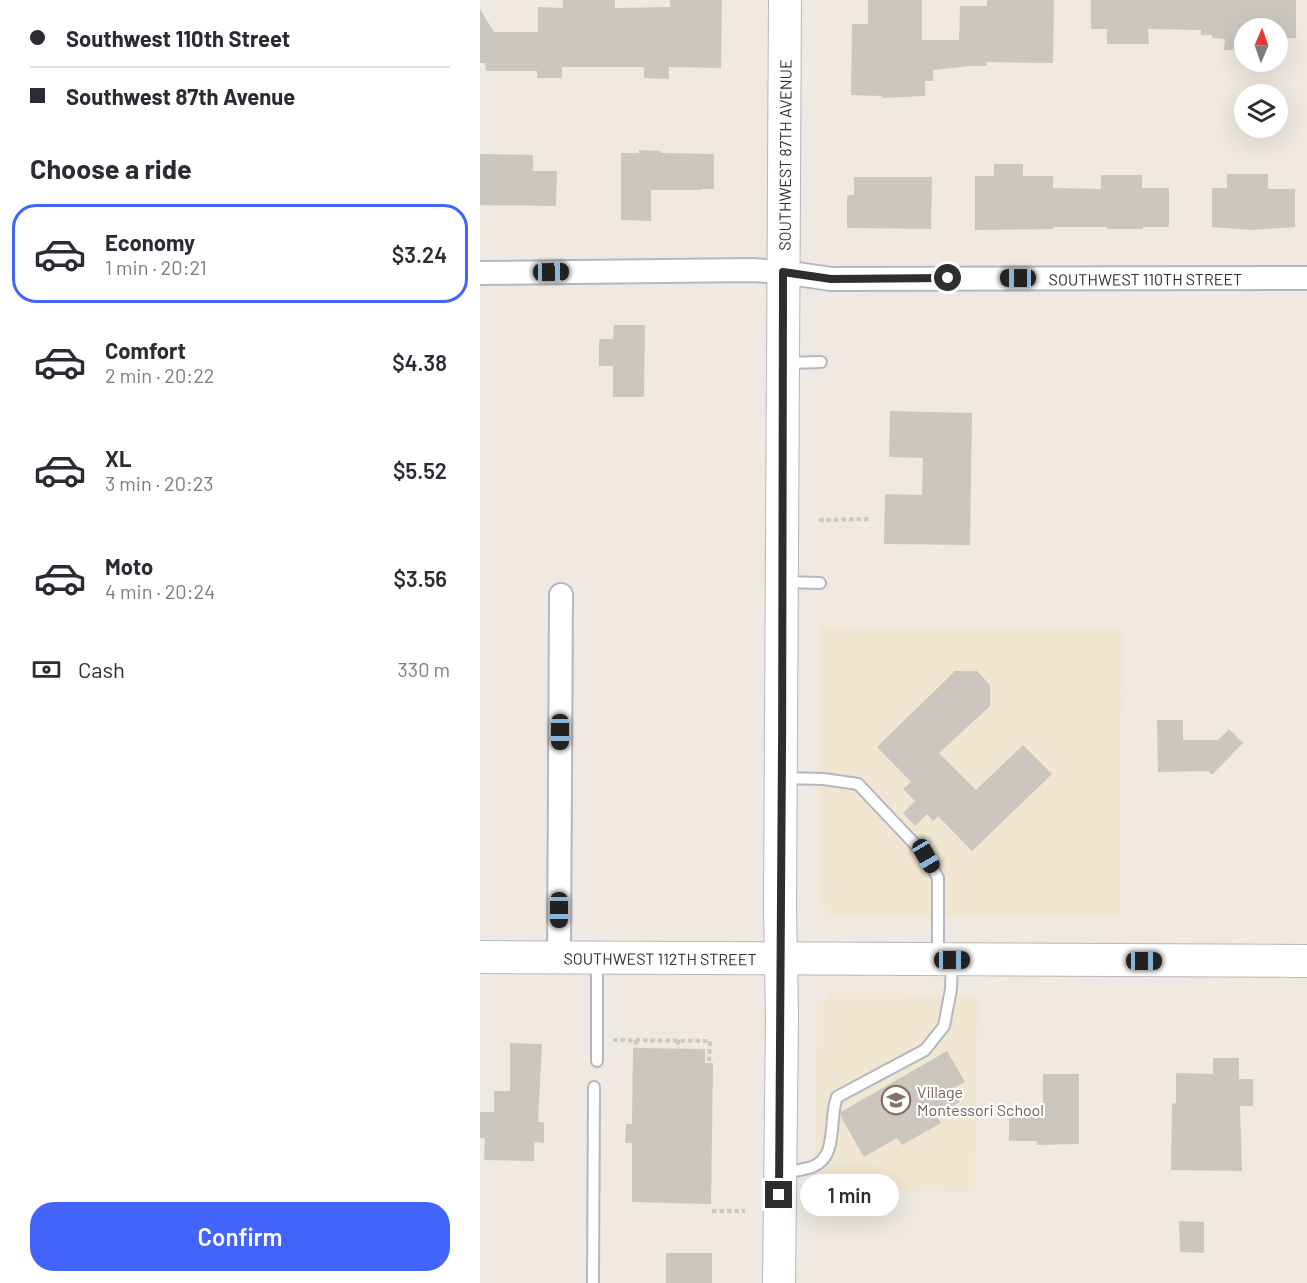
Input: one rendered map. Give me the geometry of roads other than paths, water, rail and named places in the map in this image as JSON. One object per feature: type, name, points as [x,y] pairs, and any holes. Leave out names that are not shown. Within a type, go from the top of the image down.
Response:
[{"type":"main road","name":"SOUTHWEST 87TH AVENUE","points":[[779,1283],[784,0]]},
{"type":"main road","name":"SOUTHWEST 112TH STREET","points":[[480,957],[1307,961]]},
{"type":"street","name":"SOUTHWEST 110TH STREET","points":[[480,273],[741,270],[783,272],[831,279],[1307,278]]},
{"type":"street","points":[[559,956],[561,594]]},
{"type":"lane","points":[[783,363],[821,362]]},
{"type":"lane","points":[[782,582],[820,583]]},
{"type":"lane","points":[[780,1173],[813,1167],[824,1160],[830,1147],[832,1109],[837,1098],[926,1050],[944,1026],[951,989],[945,960],[938,879],[926,856],[858,784],[824,779],[782,778]]},
{"type":"lane","points":[[597,957],[597,1061]]},
{"type":"lane","points":[[593,1283],[594,1087]]},
{"type":"place","name":"Village Montessori School","points":[[896,1100]]}]
